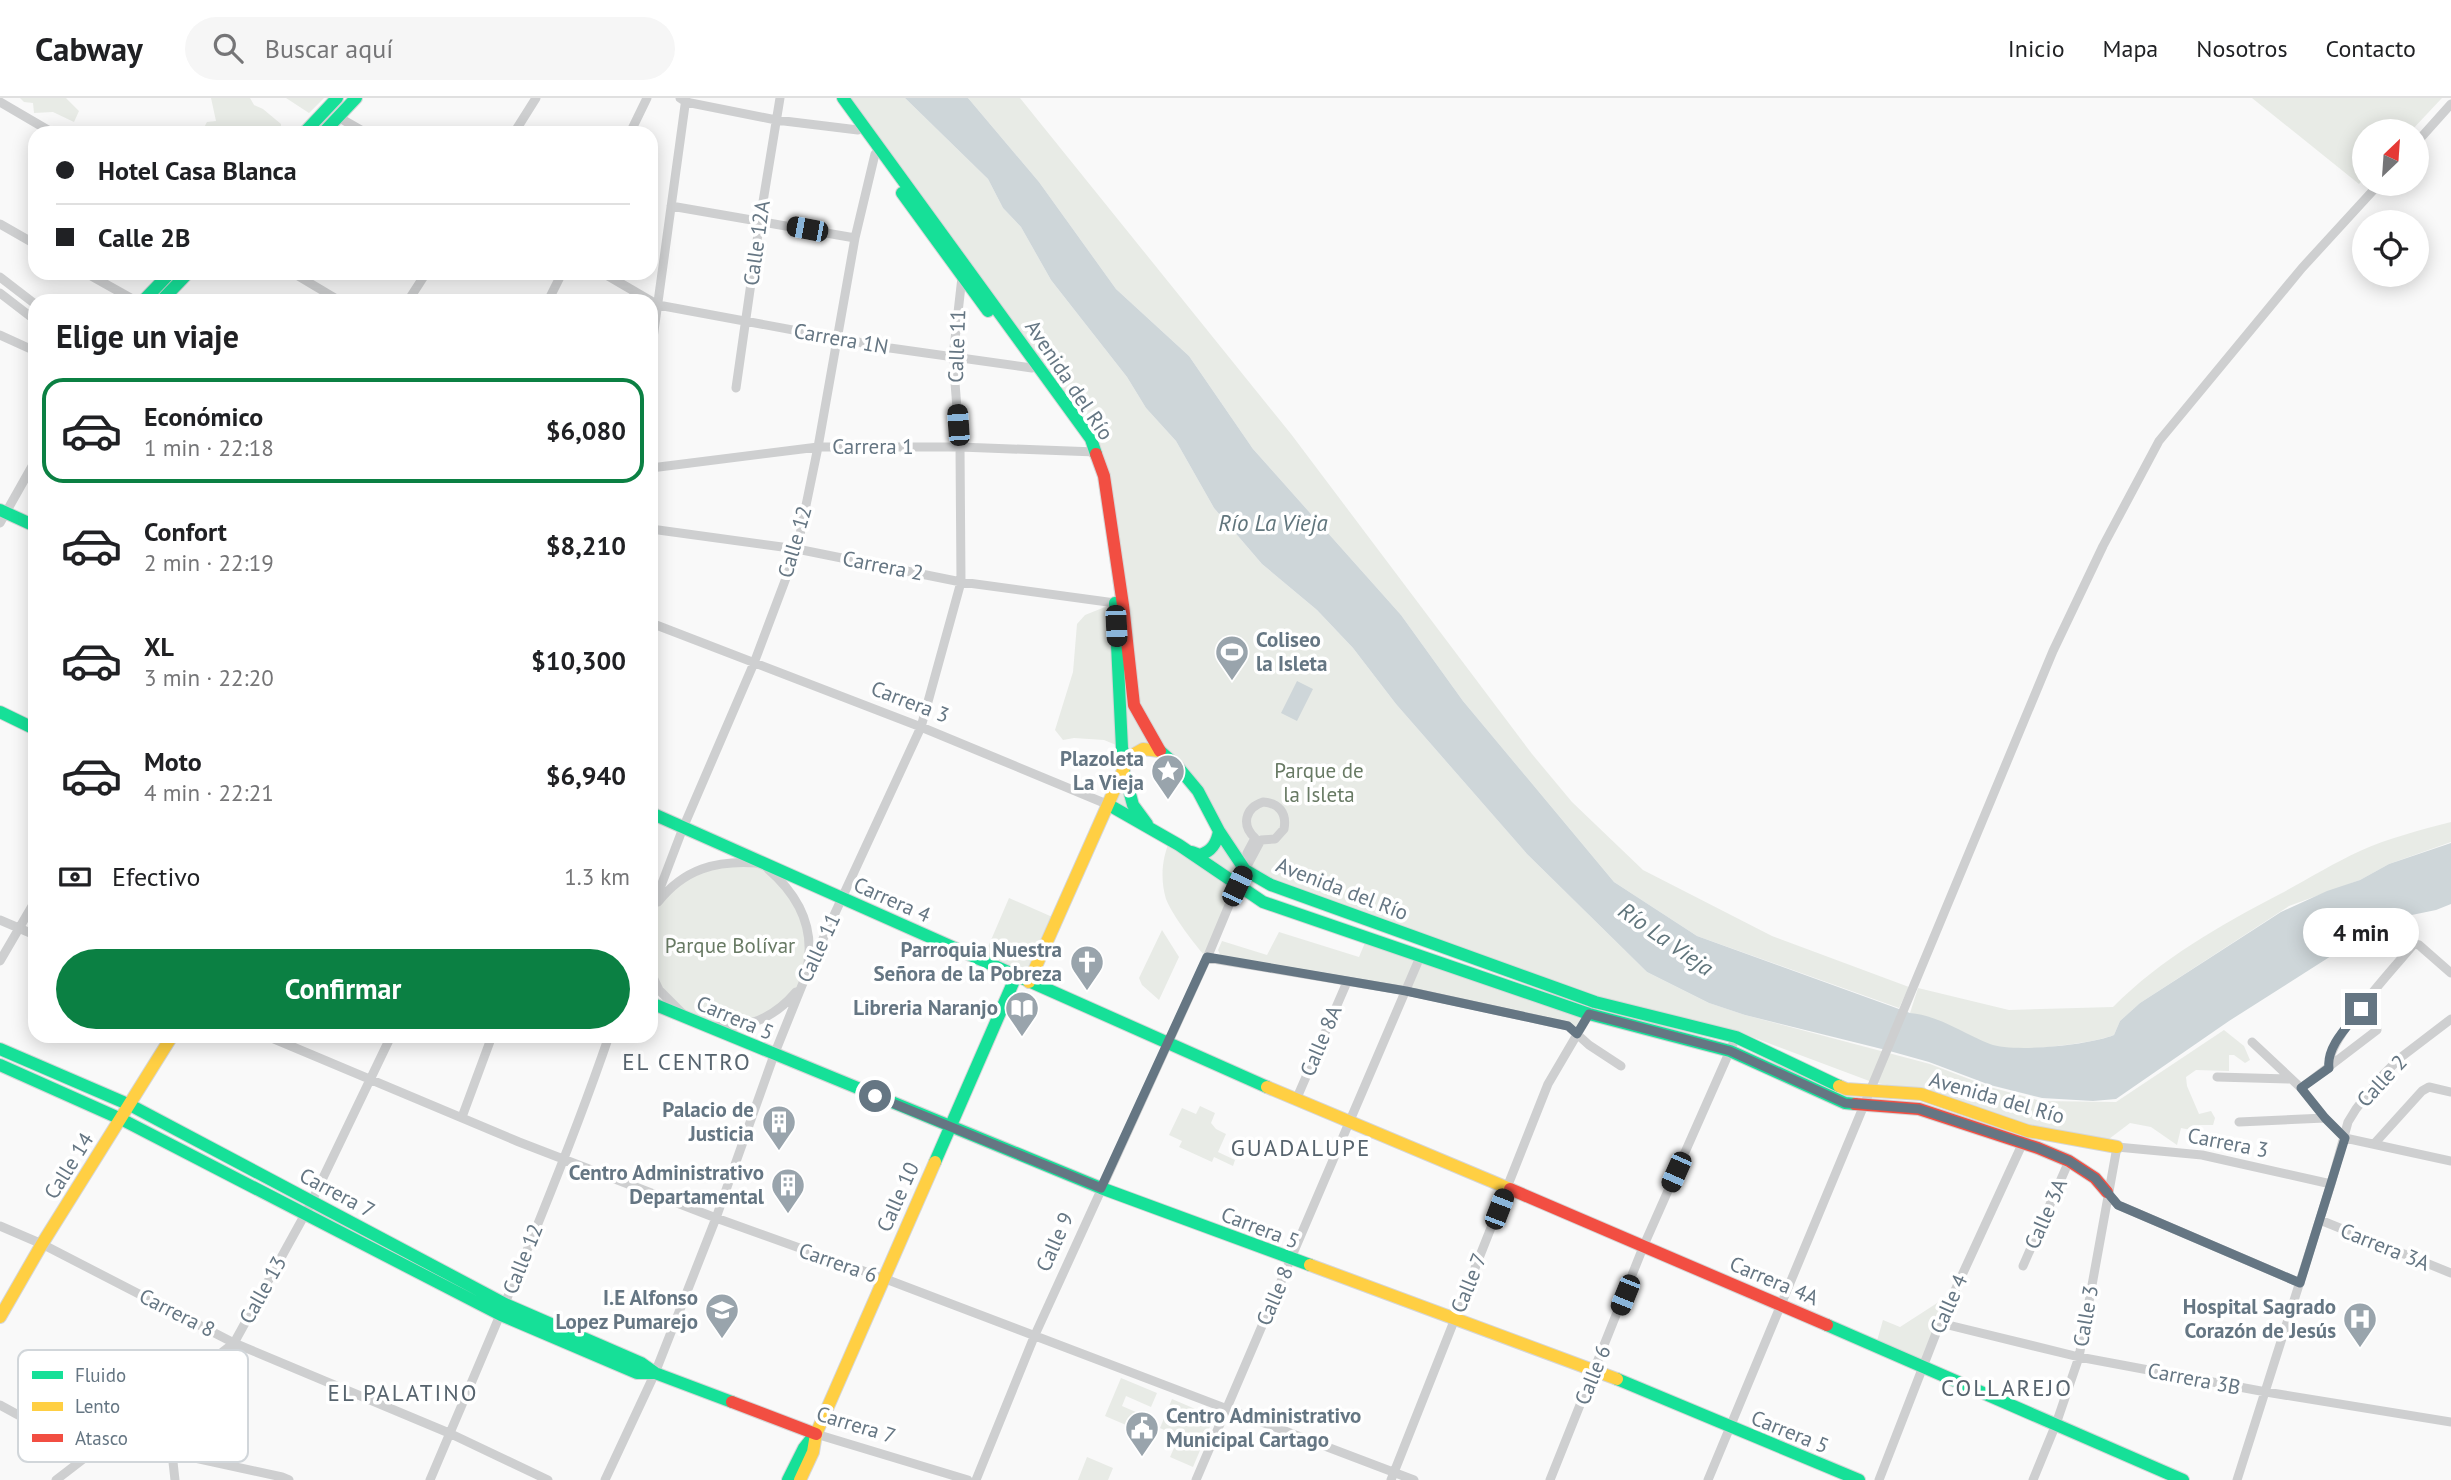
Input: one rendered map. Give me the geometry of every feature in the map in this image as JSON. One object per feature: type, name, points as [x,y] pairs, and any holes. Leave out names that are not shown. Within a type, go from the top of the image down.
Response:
[{"type":"main road","points":[[311,126],[337,98]]},
{"type":"main road","points":[[330,126],[356,98]]},
{"type":"main road","name":"Avenida del Río","points":[[835,98],[962,277],[1087,439],[1094,452],[1103,471],[1106,489],[1134,705],[1159,751],[1178,767],[1198,791],[1219,831],[1245,870],[1271,885],[1595,1002],[1736,1037],[1846,1090],[1873,1087],[1921,1094],[2026,1137],[2095,1178],[2107,1192]]},
{"type":"main road","name":"Avenida del Río","points":[[843,98],[1091,439],[1100,472],[1115,603],[1122,748],[1129,798],[1141,819],[1263,902],[1589,1014],[1730,1051],[1845,1103],[1919,1109],[2026,1137],[2116,1147]]},
{"type":"main road","points":[[150,294],[163,280]]},
{"type":"main road","points":[[168,294],[181,280]]},
{"type":"main road","points":[[2,515],[28,524]]},
{"type":"main road","points":[[0,712],[28,726]]},
{"type":"main road","points":[[1029,982],[1125,765],[1133,752],[1139,749],[1146,747],[1159,751]]},
{"type":"main road","name":"Carrera 3","points":[[1108,805],[1149,829]]},
{"type":"main road","name":"Carrera 4","points":[[658,816],[1348,1122]]},
{"type":"main road","name":"Avenida del Río","points":[[1149,829],[1186,849]]},
{"type":"main road","points":[[1186,849],[1200,855],[1211,850],[1219,831]]},
{"type":"main road","name":"Calle 9","points":[[1237,886],[1245,870]]},
{"type":"main road","name":"Calle 10","points":[[800,1480],[813,1452],[816,1434],[1016,976]]},
{"type":"main road","name":"Carrera 5","points":[[658,1006],[1101,1188],[1596,1370],[1859,1480]]},
{"type":"main road","name":"Calle 14","points":[[0,1317],[42,1244],[168,1043]]},
{"type":"main road","name":"Carrera 7","points":[[0,1049],[130,1105],[312,1201],[503,1309]]},
{"type":"main road","name":"Carrera 7","points":[[0,1065],[121,1119],[306,1214],[637,1373],[655,1373],[816,1434]]},
{"type":"main road","name":"Carrera 4A","points":[[1348,1122],[1644,1245],[2183,1480]]},
{"type":"main road","name":"Calle 10","points":[[788,1480],[804,1448],[816,1434]]},
{"type":"street","points":[[518,126],[536,98]]},
{"type":"street","points":[[633,126],[647,98]]},
{"type":"street","name":"Calle 12A","points":[[736,388],[780,98]]},
{"type":"street","points":[[658,275],[671,206],[684,99],[776,120],[858,130]]},
{"type":"street","points":[[0,102],[41,126]]},
{"type":"street","points":[[2429,129],[2450,106]]},
{"type":"street","points":[[338,117],[354,126]]},
{"type":"street","name":"Calle 12","points":[[658,894],[683,828],[754,663],[797,549],[855,239],[875,154]]},
{"type":"street","points":[[1707,1480],[2053,651],[2102,546],[2159,440],[2294,278],[2368,196]]},
{"type":"street","points":[[671,206],[855,239]]},
{"type":"street","points":[[0,224],[28,240]]},
{"type":"street","points":[[0,277],[28,299]]},
{"type":"street","name":"Calle 11","points":[[605,1480],[655,1373],[716,1218],[804,978],[921,727],[961,582],[960,447],[953,357],[962,277]]},
{"type":"street","points":[[98,280],[124,294]]},
{"type":"street","points":[[305,280],[328,294]]},
{"type":"street","name":"Carrera 1N","points":[[615,280],[639,294]]},
{"type":"street","points":[[0,293],[28,315]]},
{"type":"street","name":"Carrera 1N","points":[[658,303],[836,338],[1032,368]]},
{"type":"street","points":[[0,335],[28,348]]},
{"type":"street","name":"Carrera 1","points":[[658,467],[818,447],[960,447],[1094,452]]},
{"type":"street","points":[[2,515],[28,472]]},
{"type":"street","name":"Carrera 2","points":[[658,530],[797,549],[961,582],[1115,603]]},
{"type":"street","name":"Carrera 3","points":[[658,626],[921,727],[1108,805]]},
{"type":"street","points":[[1256,804],[1275,804],[1284,816],[1284,829],[1275,839],[1258,839],[1247,827],[1247,814],[1256,804]]},
{"type":"street","name":"Calle 9","points":[[1245,870],[1258,839]]},
{"type":"street","points":[[658,903],[670,887],[698,869],[730,862],[762,863],[791,891],[804,915],[810,953],[804,978],[786,1004],[760,1021],[729,1027],[696,1023],[667,1000],[658,985]]},
{"type":"street","name":"Calle 9","points":[[976,1480],[1034,1337],[1237,886]]},
{"type":"street","points":[[0,961],[28,913]]},
{"type":"street","points":[[0,920],[28,932]]},
{"type":"street","points":[[2329,1068],[2328,1061],[2333,1046],[2414,944],[2420,945],[2451,973]]},
{"type":"street","points":[[1207,957],[1406,991],[1568,1026],[1588,1045],[1621,1066]]},
{"type":"street","name":"Calle 8","points":[[1196,1480],[1420,957]]},
{"type":"street","name":"Calle 8A","points":[[1296,1100],[1347,982]]},
{"type":"street","name":"Calle 7","points":[[1393,1476],[1548,1084],[1595,1002]]},
{"type":"street","name":"Calle 2","points":[[2237,1480],[2332,1184],[2348,1122],[2381,1077],[2451,1020]]},
{"type":"street","points":[[2301,1088],[2377,1030]]},
{"type":"street","name":"Calle 6","points":[[1550,1480],[1644,1245],[1736,1037]]},
{"type":"street","points":[[2252,1042],[2301,1088],[2345,1138],[2451,1161]]},
{"type":"street","name":"Carrera 6","points":[[283,1043],[370,1081],[716,1218],[883,1278],[1393,1476],[1413,1480]]},
{"type":"street","name":"Calle 13","points":[[225,1350],[234,1343],[306,1214],[388,1043]]},
{"type":"street","points":[[462,1117],[489,1043]]},
{"type":"street","name":"Calle 12","points":[[430,1480],[564,1159],[606,1043]]},
{"type":"street","points":[[2217,1077],[2289,1079]]},
{"type":"street","points":[[2374,1144],[2422,1091],[2429,1087],[2451,1092]]},
{"type":"street","name":"Carrera 3","points":[[2239,1122],[2325,1118]]},
{"type":"street","name":"Calle 4","points":[[1879,1480],[1940,1323],[2026,1137]]},
{"type":"street","name":"Carrera 3","points":[[2116,1147],[2202,1155],[2332,1184]]},
{"type":"street","name":"Calle 3","points":[[2033,1480],[2079,1357],[2116,1147]]},
{"type":"street","name":"Calle 3A","points":[[2023,1266],[2069,1161]]},
{"type":"street","points":[[2107,1192],[2118,1205],[2300,1283]]},
{"type":"street","name":"Carrera 3A","points":[[2320,1220],[2451,1273]]},
{"type":"street","name":"Carrera 8","points":[[0,1226],[42,1244],[234,1343],[449,1433],[548,1480]]},
{"type":"street","name":"Carrera 3B","points":[[1940,1323],[2079,1357],[2266,1392],[2451,1422]]},
{"type":"street","points":[[0,1405],[18,1415]]},
{"type":"street","name":"Carrera 7","points":[[816,1434],[968,1480]]},
{"type":"street","name":"Calle 13","points":[[56,1480],[81,1462]]},
{"type":"street","points":[[173,1462],[175,1480]]},
{"type":"street","points":[[215,1462],[282,1476],[289,1480]]},
{"type":"green space","points":[[20,98],[66,98],[79,111],[74,122],[53,112],[34,113],[33,103],[24,102]]},
{"type":"green space","points":[[211,98],[250,98],[254,105],[263,109],[281,126],[205,126],[207,122],[216,121]]},
{"type":"green space","points":[[286,98],[324,98],[309,113]]},
{"type":"green space","name":"Parque de la Isleta","points":[[844,98],[905,98],[988,179],[1003,208],[1021,227],[1051,280],[1127,377],[1146,408],[1176,441],[1214,508],[1262,564],[1317,610],[1353,648],[1396,704],[1527,854],[1647,972],[1709,1003],[1745,1015],[1930,1064],[1990,1087],[2041,1101],[2116,1102],[2224,1030],[2244,1046],[2250,1060],[2245,1063],[2234,1055],[2229,1055],[2229,1071],[2196,1070],[2186,1077],[2199,1114],[2211,1111],[2215,1118],[2213,1125],[2199,1125],[2196,1131],[2181,1128],[2177,1145],[2151,1127],[2130,1123],[2109,1139],[2072,1137],[2030,1128],[1943,1096],[1872,1082],[1739,1032],[1595,1002],[1244,871],[1207,958],[1184,930],[1166,899],[1163,869],[1170,840],[1109,805],[1123,768],[1141,819],[1195,854],[1214,847],[1213,817],[1159,751],[1133,752],[1104,740],[1063,740],[1055,730],[1073,672],[1077,624],[1085,615],[1115,603],[1102,492],[1091,439]]},
{"type":"green space","points":[[968,98],[1020,98],[1291,434],[1532,754],[1572,802],[1643,870],[1772,936],[1909,987],[1899,1008],[1697,936],[1614,882],[1463,701],[1401,615],[1253,449],[1189,356],[1116,289],[1039,182]]},
{"type":"green space","points":[[2252,98],[2442,98],[2422,119],[2352,119],[2352,178]]},
{"type":"green space","points":[[2451,822],[2451,842],[2389,864],[2360,880],[2289,906],[2140,1003],[2120,1021],[2114,1035],[2058,1046],[2001,1048],[1910,1013],[1918,988],[2009,1010],[2113,1007],[2171,958],[2235,918],[2360,851]]},
{"type":"green space","name":"Parque Bolívar","points":[[762,863],[804,915],[808,965],[797,992],[760,1021],[713,1026],[676,1009],[658,983],[658,902],[698,869]]},
{"type":"green space","points":[[1009,898],[1057,919],[1029,982],[982,961]]},
{"type":"green space","points":[[1162,930],[1179,957],[1159,1000],[1142,985],[1139,978]]},
{"type":"green space","points":[[1279,932],[1359,957],[1367,938],[1589,1014],[1577,1034],[1568,1026],[1407,991],[1223,961],[1218,950],[1222,941],[1267,955]]},
{"type":"green space","points":[[1200,1106],[1215,1113],[1211,1123],[1226,1134],[1218,1152],[1235,1160],[1233,1166],[1214,1157],[1212,1162],[1179,1147],[1182,1141],[1169,1135],[1182,1108],[1196,1114]]},
{"type":"green space","points":[[1948,1296],[1921,1363],[1877,1341],[1883,1320],[1900,1327]]},
{"type":"green space","points":[[1121,1378],[1157,1393],[1151,1407],[1126,1396],[1122,1406],[1152,1419],[1150,1424],[1137,1419],[1133,1428],[1105,1416]]},
{"type":"green space","points":[[1172,1399],[1214,1417],[1193,1467],[1170,1457],[1179,1437],[1160,1428]]},
{"type":"green space","points":[[1087,1457],[1113,1468],[1108,1480],[1078,1480]]},
{"type":"water","name":"Río La Vieja","points":[[905,98],[968,98],[1039,182],[1116,289],[1189,356],[1253,449],[1401,615],[1463,701],[1614,882],[1697,936],[1910,1013],[1931,1017],[1990,1044],[2033,1048],[2088,1042],[2114,1035],[2120,1021],[2140,1003],[2281,912],[2327,891],[2360,880],[2389,864],[2451,843],[2451,904],[2402,917],[2375,928],[2229,1021],[2116,1099],[2093,1101],[2042,1098],[1990,1085],[1929,1062],[1745,1015],[1709,1003],[1647,972],[1527,854],[1396,704],[1353,648],[1317,610],[1262,564],[1214,508],[1176,441],[1146,408],[1127,377],[1051,280],[1021,227],[1003,208],[988,179]]},
{"type":"water","points":[[1297,681],[1313,689],[1297,721],[1281,713]]},
{"type":"traffic: fast","points":[[311,126],[337,98]]},
{"type":"traffic: fast","points":[[330,126],[356,98]]},
{"type":"traffic: fast","points":[[843,98],[1091,439],[1096,454]]},
{"type":"traffic: fast","points":[[902,193],[988,311]]},
{"type":"traffic: fast","points":[[150,294],[163,280]]},
{"type":"traffic: fast","points":[[168,294],[181,280]]},
{"type":"traffic: fast","points":[[0,510],[28,523]]},
{"type":"traffic: fast","points":[[1115,603],[1122,748],[1126,763]]},
{"type":"traffic: fast","points":[[0,712],[28,726]]},
{"type":"traffic: fast","points":[[1160,751],[1198,791],[1219,831],[1245,870],[1271,885],[1595,1002],[1736,1037],[1839,1086]]},
{"type":"traffic: fast","points":[[1123,768],[1133,805],[1147,824]]},
{"type":"traffic: fast","points":[[1109,805],[1179,845],[1263,902],[1589,1014],[1730,1051],[1845,1103],[1855,1104]]},
{"type":"traffic: fast","points":[[658,816],[1267,1087]]},
{"type":"traffic: fast","points":[[1192,852],[1200,855],[1211,849],[1219,831]]},
{"type":"traffic: fast","points":[[935,1162],[1016,976]]},
{"type":"traffic: fast","points":[[658,1006],[1101,1188],[1310,1265]]},
{"type":"traffic: fast","points":[[0,1049],[130,1105],[505,1304],[641,1363],[655,1373],[732,1402]]},
{"type":"traffic: fast","points":[[0,1065],[121,1119],[501,1315],[637,1373],[655,1373]]},
{"type":"traffic: fast","points":[[1827,1325],[2183,1480]]},
{"type":"traffic: fast","points":[[1617,1379],[1859,1480]]},
{"type":"traffic: fast","points":[[788,1480],[804,1448],[815,1434]]},
{"type":"traffic: slow","points":[[1029,982],[1129,757],[1143,749],[1159,751]]},
{"type":"traffic: slow","points":[[0,1317],[42,1244],[168,1043]]},
{"type":"traffic: slow","points":[[1839,1086],[1846,1089],[1921,1094],[2028,1131],[2117,1147]]},
{"type":"traffic: slow","points":[[1267,1087],[1510,1189]]},
{"type":"traffic: slow","points":[[800,1480],[813,1452],[816,1434],[935,1162]]},
{"type":"traffic: slow","points":[[1310,1265],[1617,1379]]},
{"type":"traffic: jam","points":[[1096,454],[1104,476],[1134,705],[1160,751]]},
{"type":"traffic: jam","points":[[1855,1104],[1919,1109],[2038,1148],[2069,1161],[2095,1178],[2107,1192]]},
{"type":"traffic: jam","points":[[1510,1189],[1827,1325]]},
{"type":"traffic: jam","points":[[732,1402],[816,1434]]},
{"type":"place","name":"Coliseo la Isleta","points":[[1232,682]]},
{"type":"place","name":"Plazoleta La Vieja","points":[[1168,801]]},
{"type":"place","name":"Parroquia Nuestra Señora de la Pobreza","points":[[1087,992]]},
{"type":"place","name":"Libreria Naranjo","points":[[1022,1038]]},
{"type":"place","name":"Palacio de Justicia","points":[[779,1152]]},
{"type":"place","name":"Centro Administrativo Departamental","points":[[788,1215]]},
{"type":"place","name":"I.E Alfonso Lopez Pumarejo","points":[[722,1340]]},
{"type":"place","name":"Hospital Sagrado Corazón de Jesús","points":[[2360,1349]]},
{"type":"place","name":"Centro Administrativo Municipal Cartago","points":[[1142,1458]]},
{"type":"district","name":"EL CENTRO","points":[[687,1062]]},
{"type":"district","name":"GUADALUPE","points":[[1301,1148]]},
{"type":"district","name":"COLLAREJO","points":[[2007,1388]]},
{"type":"district","name":"EL PALATINO","points":[[403,1393]]},
{"type":"route","points":[[875,1096],[1101,1188],[1207,957],[1406,991],[1568,1026],[1577,1034],[1589,1014],[1730,1051],[1845,1103],[1919,1109],[2038,1148],[2069,1161],[2095,1178],[2118,1205],[2300,1283],[2345,1138],[2301,1088],[2329,1068],[2328,1061],[2333,1046],[2361,1009]]}]
